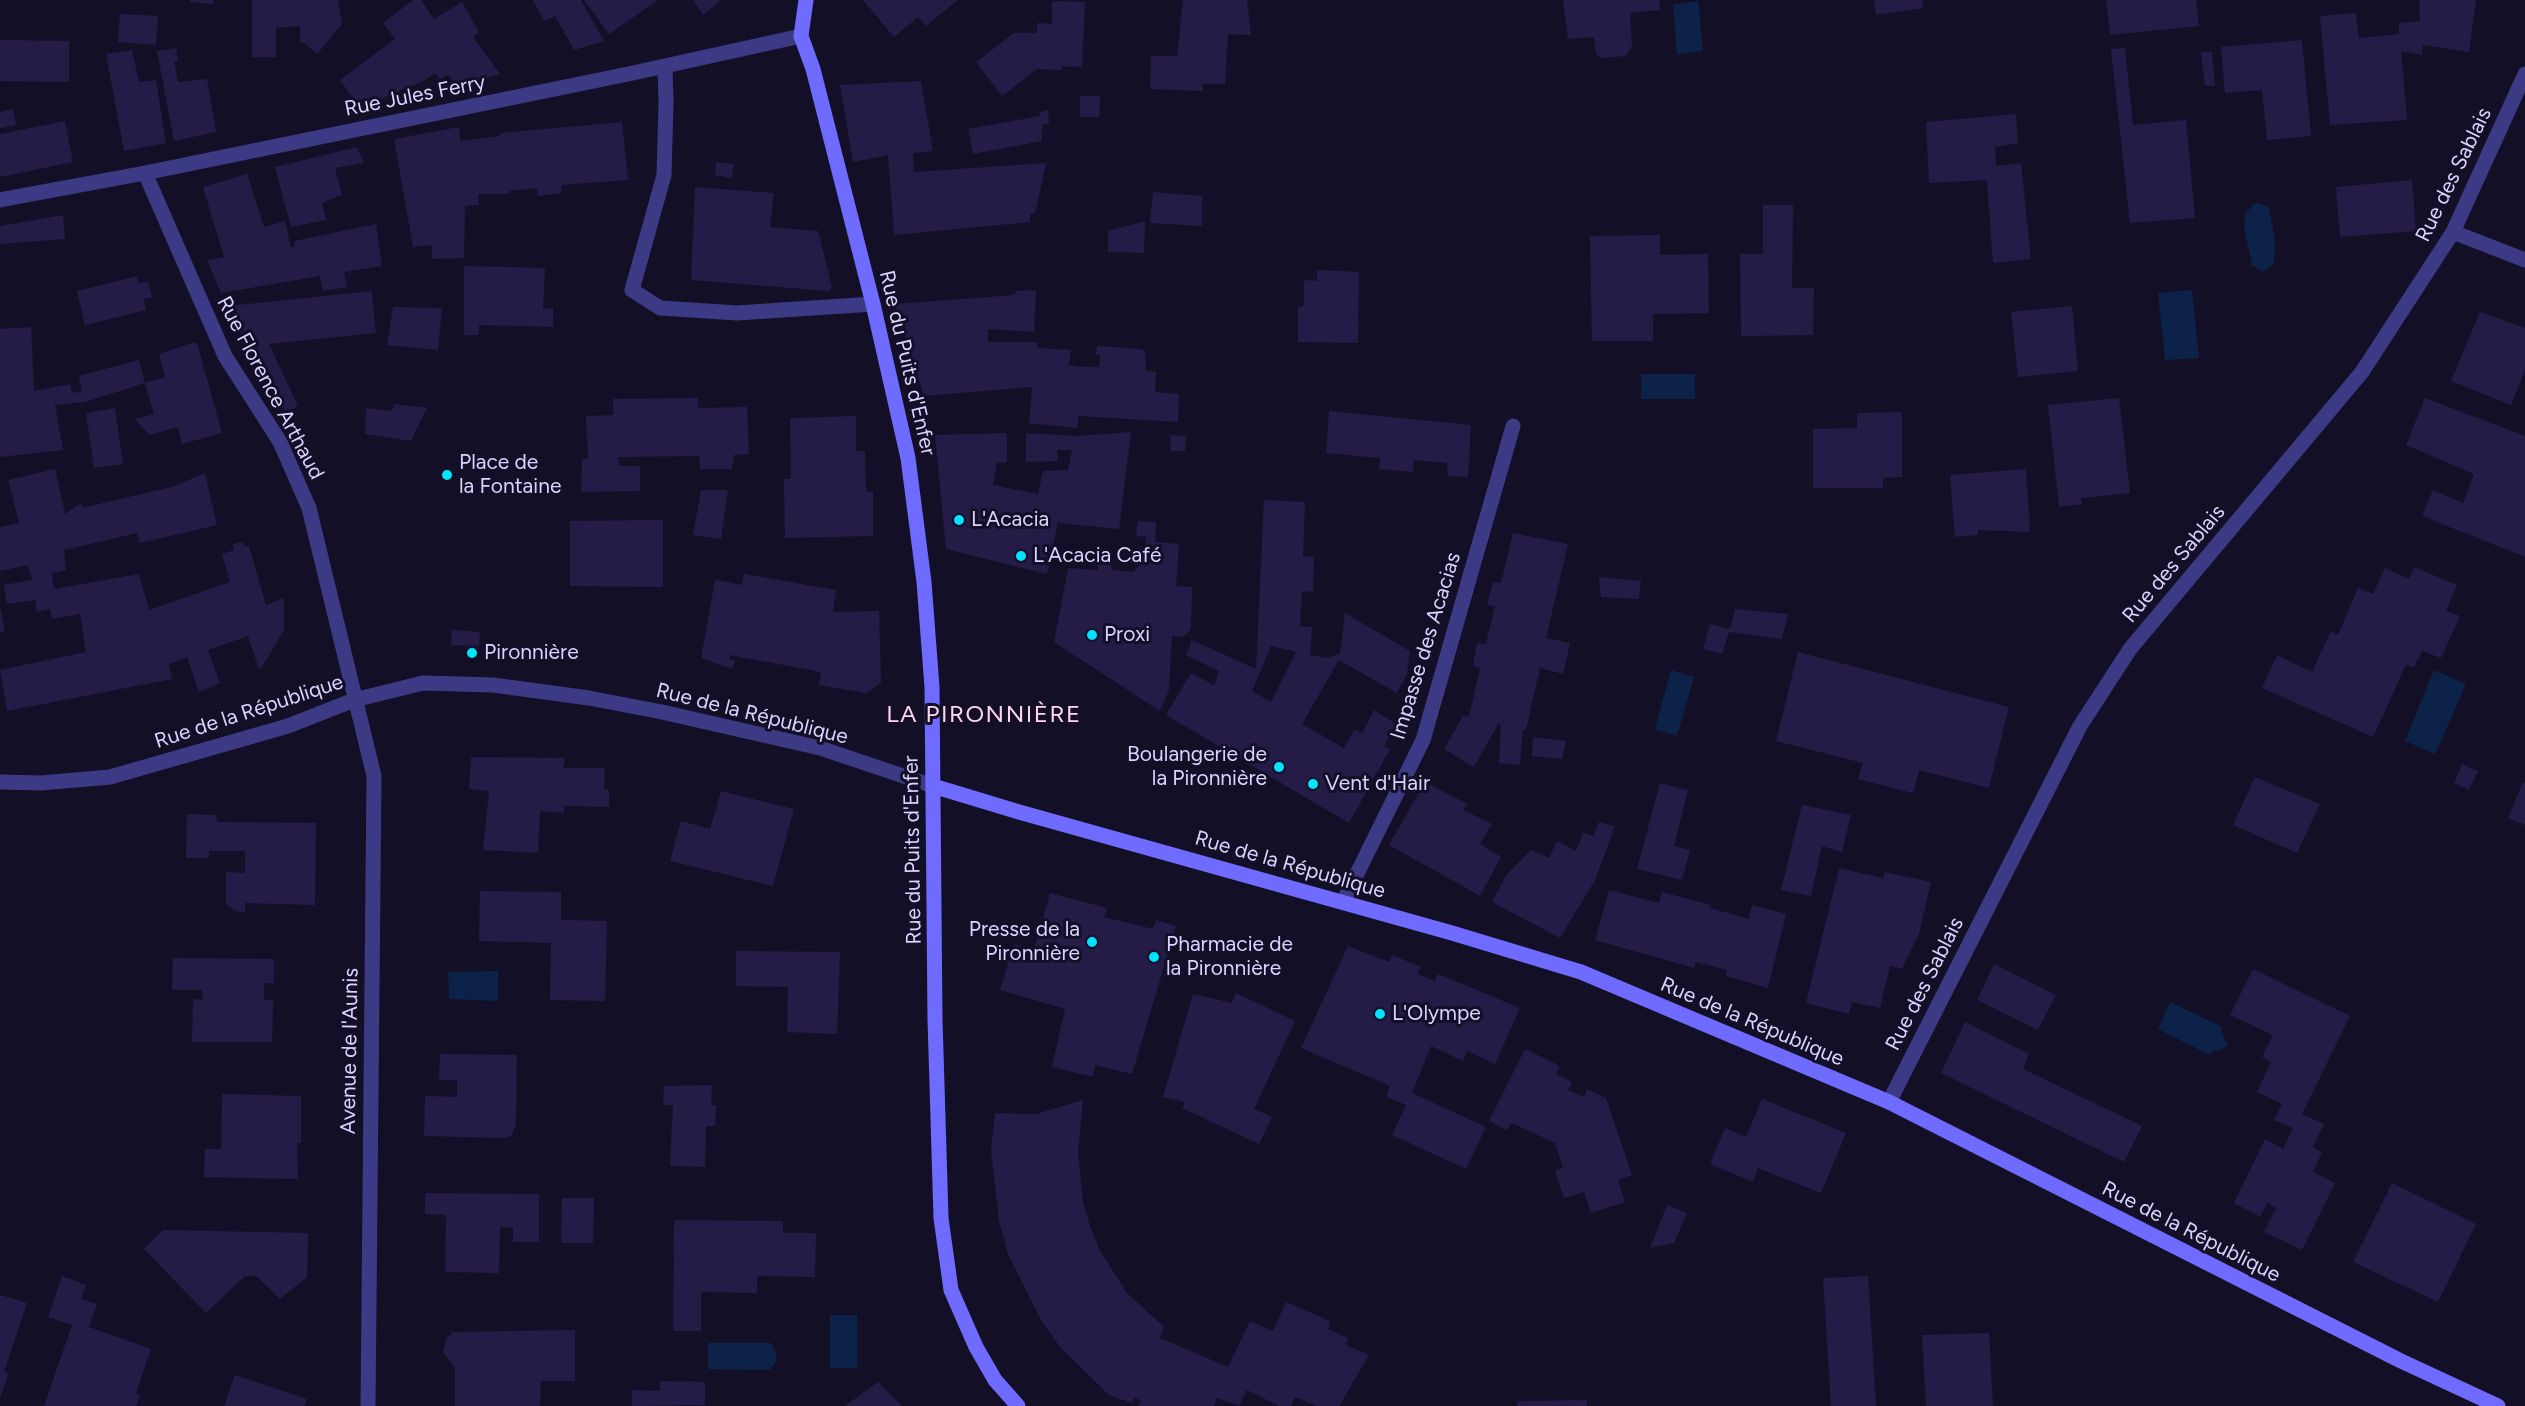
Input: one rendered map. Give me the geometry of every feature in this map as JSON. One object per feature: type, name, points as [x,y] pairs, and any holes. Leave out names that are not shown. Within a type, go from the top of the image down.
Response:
[{"type":"street","points":[[801,36],[806,0]]},
{"type":"street","name":"Rue Jules Ferry","points":[[0,200],[145,173],[801,36]]},
{"type":"street","name":"Rue du Puits d'Enfer","points":[[801,36],[813,69],[873,304],[908,458],[921,556],[932,687],[935,1019],[941,1218],[951,1290],[976,1347],[995,1380],[1018,1406]]},
{"type":"street","points":[[665,66],[664,175],[632,290],[660,308],[737,314],[873,304]]},
{"type":"street","name":"Rue des Sablais","points":[[1889,1102],[2080,726],[2130,649],[2362,372],[2453,232],[2525,74]]},
{"type":"street","name":"Rue Florence Arthaud","points":[[145,173],[225,356],[280,442],[309,508],[354,700]]},
{"type":"street","points":[[2453,232],[2525,261]]},
{"type":"street","name":"Impasse des Acacias","points":[[1343,902],[1423,740],[1513,426]]},
{"type":"street","name":"Rue de la République","points":[[0,782],[41,783],[110,777],[288,726],[354,700],[423,683],[493,685],[589,698],[765,734],[820,748],[1019,812],[1343,902],[1581,972],[1889,1102],[2401,1361],[2498,1406]]},
{"type":"street","name":"Avenue de l'Aunis","points":[[354,700],[374,776],[368,1406]]},
{"type":"water","points":[[1698,1],[1703,51],[1677,54],[1673,5]]},
{"type":"water","points":[[2256,203],[2269,207],[2275,241],[2274,264],[2262,272],[2252,265],[2244,227],[2246,212]]},
{"type":"water","points":[[2192,290],[2199,358],[2165,360],[2158,293]]},
{"type":"water","points":[[1641,374],[1695,374],[1695,399],[1641,399]]},
{"type":"water","points":[[1671,670],[1694,677],[1677,736],[1655,729]]},
{"type":"water","points":[[2434,670],[2466,684],[2435,754],[2405,741]]},
{"type":"water","points":[[498,971],[498,1001],[449,999],[448,972]]},
{"type":"water","points":[[2170,1002],[2222,1027],[2221,1032],[2228,1045],[2219,1051],[2213,1050],[2210,1055],[2158,1029]]},
{"type":"water","points":[[830,1315],[857,1315],[857,1368],[830,1368]]},
{"type":"water","points":[[708,1343],[771,1343],[776,1352],[776,1361],[770,1370],[708,1369]]},
{"type":"building","points":[[190,0],[213,0],[213,4],[190,2]]},
{"type":"building","points":[[252,0],[338,0],[342,24],[317,54],[304,43],[300,43],[300,26],[276,28],[276,57],[252,57]]},
{"type":"building","points":[[413,0],[421,0],[434,19],[462,2],[479,32],[473,37],[500,74],[457,87],[448,75],[440,79],[435,73],[423,81],[360,108],[340,80],[395,39],[383,23]]},
{"type":"building","points":[[533,0],[581,0],[604,41],[574,50],[555,16],[544,21]]},
{"type":"building","points":[[584,0],[658,0],[609,34]]},
{"type":"building","points":[[693,0],[721,0],[703,15]]},
{"type":"building","points":[[863,0],[958,0],[926,26],[918,17],[894,37]]},
{"type":"building","points":[[1183,0],[1247,0],[1251,35],[1228,34],[1225,84],[1202,84],[1203,91],[1150,89],[1151,56],[1177,56]]},
{"type":"building","points":[[1563,0],[1659,0],[1660,10],[1630,13],[1632,47],[1626,56],[1601,58],[1596,53],[1594,37],[1568,39]]},
{"type":"building","points":[[1874,0],[1922,0],[1923,8],[1876,15]]},
{"type":"building","points":[[2106,0],[2196,0],[2199,26],[2110,35]]},
{"type":"building","points":[[2419,0],[2476,0],[2469,52],[2423,45],[2422,55],[2401,51],[2407,120],[2330,125],[2320,16],[2356,13],[2359,38],[2399,34],[2399,23],[2420,21]]},
{"type":"building","points":[[1056,1],[1085,2],[1082,67],[1062,66],[1061,70],[1037,69],[1002,96],[976,62],[1014,33],[1037,33],[1037,23],[1052,24],[1052,3]]},
{"type":"building","points":[[120,14],[158,16],[156,45],[118,42]]},
{"type":"building","points":[[0,40],[69,41],[69,82],[0,81]]},
{"type":"building","points":[[2302,40],[2311,136],[2267,140],[2262,90],[2225,93],[2221,47]]},
{"type":"building","points":[[176,48],[178,61],[174,62],[178,82],[207,79],[216,132],[174,141],[157,51]]},
{"type":"building","points":[[2125,48],[2133,125],[2186,120],[2195,218],[2130,223],[2111,49]]},
{"type":"building","points":[[132,50],[139,82],[156,80],[166,143],[124,151],[106,54]]},
{"type":"building","points":[[2201,52],[2212,52],[2215,86],[2205,86]]},
{"type":"building","points":[[921,81],[933,151],[913,153],[914,172],[1046,163],[1035,213],[1030,214],[1030,222],[894,235],[888,155],[853,162],[840,85]]},
{"type":"building","points":[[1080,96],[1100,96],[1099,117],[1080,117]]},
{"type":"building","points":[[13,109],[16,125],[0,128],[0,112]]},
{"type":"building","points":[[1048,110],[1049,124],[1042,125],[1042,141],[973,154],[968,129],[1040,116],[1040,112]]},
{"type":"building","points":[[2016,114],[2018,143],[1995,147],[1996,166],[2021,163],[2031,259],[1993,263],[1987,180],[1929,183],[1926,122]]},
{"type":"building","points":[[65,121],[73,162],[0,177],[0,134]]},
{"type":"building","points":[[622,122],[628,180],[561,185],[562,193],[538,196],[537,188],[509,191],[509,194],[478,194],[479,205],[465,206],[464,258],[432,259],[432,245],[413,247],[394,139],[459,127],[460,141],[500,136],[500,133]]},
{"type":"building","points":[[357,147],[364,163],[335,168],[342,195],[322,203],[326,220],[291,227],[275,167]]},
{"type":"building","points":[[716,162],[734,164],[732,178],[715,175]]},
{"type":"building","points":[[247,174],[264,227],[285,221],[291,247],[295,247],[294,241],[376,224],[382,266],[344,272],[347,287],[323,291],[320,276],[221,293],[207,260],[224,257],[203,187]]},
{"type":"building","points":[[2412,180],[2416,231],[2340,237],[2336,187]]},
{"type":"building","points":[[695,187],[774,193],[770,227],[818,231],[832,287],[829,291],[691,280]]},
{"type":"building","points":[[1153,192],[1202,196],[1202,226],[1150,223]]},
{"type":"building","points":[[1763,205],[1793,205],[1792,288],[1814,288],[1813,335],[1741,336],[1740,254],[1763,254]]},
{"type":"building","points":[[63,215],[65,239],[0,244],[0,226]]},
{"type":"building","points":[[1145,221],[1144,253],[1108,252],[1108,231]]},
{"type":"building","points":[[1660,235],[1660,255],[1708,254],[1709,313],[1653,314],[1653,341],[1592,341],[1590,236]]},
{"type":"building","points":[[464,266],[545,268],[543,309],[553,308],[553,327],[479,325],[479,335],[464,335]]},
{"type":"building","points":[[1317,270],[1359,272],[1358,343],[1298,342],[1298,307],[1304,306],[1304,280],[1317,281]]},
{"type":"building","points":[[137,276],[139,284],[148,281],[152,297],[144,299],[146,310],[85,325],[77,291]]},
{"type":"building","points":[[1036,290],[1034,332],[988,329],[988,342],[1037,342],[1038,348],[1071,350],[1069,365],[1081,367],[1099,367],[1100,355],[1096,354],[1097,346],[1141,349],[1145,351],[1146,371],[1156,372],[1155,392],[1179,394],[1178,422],[1079,416],[1077,428],[1029,423],[1032,387],[924,396],[895,304],[1015,295],[1016,291]]},
{"type":"building","points":[[372,291],[376,333],[269,344],[298,406],[286,413],[246,347],[228,306]]},
{"type":"building","points":[[2072,306],[2078,371],[2018,377],[2011,312]]},
{"type":"building","points":[[393,307],[442,308],[438,350],[387,345]]},
{"type":"building","points":[[2480,312],[2525,328],[2525,370],[2511,405],[2451,381]]},
{"type":"building","points":[[31,327],[34,391],[70,384],[72,393],[82,391],[79,376],[139,360],[145,383],[85,402],[55,405],[63,450],[0,457],[0,329]]},
{"type":"building","points":[[197,343],[222,433],[182,444],[178,427],[150,435],[135,419],[154,414],[145,383],[165,377],[159,354]]},
{"type":"building","points":[[698,398],[698,408],[747,407],[749,454],[734,455],[732,469],[700,469],[699,456],[618,457],[619,466],[640,466],[640,491],[581,492],[582,459],[588,459],[586,416],[613,415],[613,399]]},
{"type":"building","points":[[2119,398],[2130,493],[2081,498],[2082,504],[2059,507],[2048,405]]},
{"type":"building","points":[[2425,398],[2525,436],[2525,557],[2422,516],[2433,490],[2463,503],[2474,474],[2406,445]]},
{"type":"building","points":[[394,404],[427,408],[411,441],[365,434],[366,408],[392,411]]},
{"type":"building","points":[[115,408],[123,464],[94,468],[86,413]]},
{"type":"building","points":[[1329,411],[1471,425],[1468,477],[1448,476],[1447,463],[1414,460],[1413,472],[1379,469],[1380,458],[1326,453]]},
{"type":"building","points":[[1902,412],[1902,477],[1883,478],[1883,488],[1813,488],[1813,429],[1857,428],[1857,413]]},
{"type":"building","points":[[856,416],[856,451],[865,451],[866,491],[873,492],[873,536],[785,538],[784,479],[791,479],[790,418]]},
{"type":"building","points":[[1131,432],[1119,529],[1058,523],[1047,574],[946,549],[935,435],[1007,433],[1007,462],[997,463],[993,485],[1038,494],[1043,471],[1068,470],[1072,450],[1057,450],[1058,461],[1026,462],[1026,433],[1076,436]]},
{"type":"building","points":[[1170,435],[1186,436],[1185,451],[1171,451]]},
{"type":"building","points":[[55,469],[65,514],[81,503],[83,507],[90,506],[172,487],[205,473],[217,525],[140,543],[137,533],[64,550],[66,570],[52,573],[54,589],[139,574],[149,610],[230,582],[222,554],[234,550],[233,544],[243,542],[244,547],[249,546],[266,605],[284,598],[284,630],[262,667],[259,669],[248,636],[208,650],[220,683],[199,692],[187,657],[169,664],[172,679],[7,711],[0,670],[86,652],[80,614],[52,619],[50,609],[37,612],[35,600],[7,604],[4,585],[32,580],[28,565],[0,571],[0,527],[19,523],[8,480]]},
{"type":"building","points":[[2026,469],[2030,532],[1978,530],[1978,535],[1955,537],[1950,475]]},
{"type":"building","points":[[701,490],[728,490],[721,539],[693,535]]},
{"type":"building","points":[[1264,500],[1305,502],[1303,556],[1314,557],[1313,592],[1302,591],[1300,626],[1312,627],[1310,655],[1327,658],[1340,654],[1345,613],[1410,651],[1407,674],[1397,693],[1339,660],[1302,724],[1344,748],[1355,729],[1362,733],[1374,710],[1396,724],[1384,746],[1390,749],[1349,823],[1166,715],[1191,673],[1214,685],[1219,671],[1186,655],[1192,640],[1256,669]],"holes":[[[1271,646],[1296,652],[1271,702],[1252,691]]]},
{"type":"building","points":[[663,520],[663,587],[570,586],[570,521]]},
{"type":"building","points":[[1138,521],[1156,522],[1155,542],[1179,544],[1176,586],[1192,587],[1191,629],[1183,637],[1172,636],[1169,690],[1160,711],[1054,642],[1068,568],[1098,570],[1098,561],[1111,561],[1111,570],[1133,572],[1145,561],[1146,537],[1136,536]]},
{"type":"building","points":[[1513,533],[1568,544],[1546,638],[1570,643],[1563,674],[1540,668],[1526,730],[1523,729],[1520,765],[1499,763],[1501,725],[1498,724],[1474,767],[1444,749],[1463,716],[1469,717],[1480,668],[1473,666],[1477,643],[1486,644],[1495,606],[1487,605],[1493,582],[1501,583]]},
{"type":"building","points":[[2414,567],[2457,585],[2446,611],[2460,616],[2441,658],[2422,651],[2414,667],[2406,665],[2373,737],[2262,688],[2277,655],[2312,672],[2331,631],[2338,635],[2358,588],[2373,594],[2385,568],[2409,579]]},
{"type":"building","points":[[744,574],[836,590],[833,612],[879,611],[881,683],[866,693],[819,685],[821,672],[730,655],[729,658],[735,661],[732,669],[701,658],[715,580],[742,585]]},
{"type":"building","points":[[1599,577],[1641,581],[1639,599],[1601,597]]},
{"type":"building","points":[[0,607],[5,631],[0,632]]},
{"type":"building","points":[[1735,609],[1788,614],[1782,639],[1729,632],[1722,654],[1703,649],[1710,624],[1730,629]]},
{"type":"building","points":[[452,630],[480,632],[479,646],[451,645]]},
{"type":"building","points":[[1798,652],[2009,707],[1989,788],[1919,770],[1913,793],[1858,779],[1863,763],[1776,741]]},
{"type":"building","points":[[1533,737],[1566,741],[1562,759],[1532,756]]},
{"type":"building","points":[[471,757],[565,758],[563,768],[605,768],[604,789],[609,790],[609,807],[564,806],[564,813],[540,811],[538,853],[483,850],[489,791],[469,789]]},
{"type":"building","points":[[2462,764],[2478,771],[2469,790],[2454,783]]},
{"type":"building","points":[[2255,777],[2320,804],[2297,853],[2233,825]]},
{"type":"building","points":[[1425,782],[1467,804],[1463,810],[1492,824],[1480,844],[1501,857],[1480,896],[1389,845]]},
{"type":"building","points":[[2523,782],[2525,783],[2525,825],[2508,818]]},
{"type":"building","points":[[1660,783],[1688,790],[1674,846],[1690,850],[1682,880],[1637,869]]},
{"type":"building","points":[[721,791],[794,809],[773,886],[670,861],[681,821],[710,829]]},
{"type":"building","points":[[1802,805],[1851,815],[1842,852],[1822,846],[1811,896],[1781,890]]},
{"type":"building","points":[[187,814],[214,815],[218,822],[316,823],[315,905],[245,903],[245,912],[236,911],[226,904],[226,872],[245,873],[245,851],[209,851],[209,858],[186,858]]},
{"type":"building","points":[[1599,822],[1615,826],[1595,880],[1560,938],[1492,902],[1507,874],[1531,850],[1549,858],[1557,841],[1576,851],[1583,833],[1593,836]]},
{"type":"building","points":[[1839,868],[1883,878],[1885,872],[1931,882],[1919,934],[1902,969],[1890,966],[1880,1008],[1852,1002],[1849,1014],[1806,1003]]},
{"type":"building","points":[[1609,890],[1659,903],[1662,892],[1711,905],[1710,908],[1749,919],[1752,905],[1786,914],[1768,988],[1726,976],[1727,970],[1696,962],[1694,968],[1595,940]]},
{"type":"building","points":[[480,891],[561,892],[561,920],[607,921],[605,1001],[550,1000],[551,943],[479,941]]},
{"type":"building","points":[[1050,893],[1107,908],[1104,917],[1153,929],[1156,920],[1176,926],[1132,1074],[1095,1065],[1093,1077],[1052,1067],[1065,1009],[1000,990],[1014,944],[1034,950]]},
{"type":"building","name":"L'Olympe","points":[[1348,946],[1389,962],[1392,955],[1421,967],[1417,974],[1435,981],[1438,974],[1520,1008],[1495,1064],[1467,1051],[1463,1061],[1431,1046],[1412,1093],[1486,1127],[1466,1169],[1392,1135],[1406,1105],[1386,1097],[1390,1086],[1301,1048]]},
{"type":"building","points":[[736,951],[840,952],[837,1034],[787,1032],[788,987],[736,986]]},
{"type":"building","points":[[173,958],[274,959],[274,983],[264,983],[264,1000],[273,1000],[272,1042],[192,1042],[193,999],[203,1000],[202,990],[172,990]]},
{"type":"building","points":[[1994,964],[2056,995],[2038,1030],[1977,1000]]},
{"type":"building","points":[[2253,969],[2350,1016],[2302,1114],[2324,1124],[2313,1147],[2322,1152],[2313,1172],[2335,1183],[2302,1250],[2264,1232],[2276,1208],[2267,1203],[2260,1217],[2234,1203],[2265,1139],[2283,1149],[2293,1128],[2274,1120],[2282,1104],[2257,1092],[2271,1062],[2262,1057],[2273,1035],[2230,1015]]},
{"type":"building","points":[[1236,993],[1295,1021],[1254,1109],[1272,1117],[1259,1144],[1182,1108],[1185,1102],[1163,1097],[1193,994],[1232,1003]]},
{"type":"building","points":[[1965,1022],[2029,1054],[2023,1069],[2142,1126],[2124,1162],[1941,1073]]},
{"type":"building","points":[[1525,1049],[1560,1066],[1556,1074],[1572,1082],[1568,1090],[1584,1097],[1587,1089],[1606,1098],[1632,1175],[1618,1180],[1625,1202],[1591,1213],[1584,1192],[1564,1198],[1555,1171],[1563,1168],[1555,1143],[1512,1123],[1507,1130],[1489,1121]]},
{"type":"building","points":[[440,1054],[517,1055],[516,1124],[512,1135],[505,1138],[424,1136],[425,1096],[457,1097],[457,1080],[439,1080]]},
{"type":"building","points":[[712,1085],[711,1105],[716,1105],[715,1126],[706,1126],[705,1167],[670,1166],[673,1105],[663,1105],[664,1086]]},
{"type":"building","points":[[222,1094],[301,1096],[301,1143],[297,1143],[298,1179],[204,1177],[205,1149],[221,1149]]},
{"type":"building","points":[[1762,1099],[1846,1133],[1821,1193],[1758,1168],[1753,1182],[1710,1164],[1725,1128],[1746,1137]]},
{"type":"building","points":[[1083,1100],[1078,1152],[1083,1202],[1090,1226],[1099,1249],[1127,1293],[1164,1327],[1160,1338],[1228,1367],[1250,1321],[1273,1331],[1286,1302],[1330,1321],[1328,1329],[1348,1338],[1346,1345],[1369,1355],[1339,1406],[1316,1406],[1295,1397],[1291,1406],[1279,1406],[1247,1390],[1239,1406],[1217,1398],[1214,1406],[1138,1406],[1141,1401],[1134,1397],[1132,1403],[1109,1395],[1060,1347],[1041,1320],[1008,1254],[999,1221],[991,1150],[995,1113],[1036,1114]]},
{"type":"building","points":[[2392,1183],[2476,1224],[2438,1302],[2353,1262]]},
{"type":"building","points":[[425,1193],[539,1194],[539,1242],[513,1242],[513,1228],[500,1227],[499,1273],[445,1272],[446,1215],[425,1214]]},
{"type":"building","points":[[562,1198],[594,1198],[593,1243],[561,1243]]},
{"type":"building","points":[[1667,1205],[1687,1213],[1674,1243],[1650,1248]]},
{"type":"building","points":[[674,1220],[783,1221],[783,1233],[816,1233],[815,1277],[757,1276],[757,1293],[701,1292],[701,1331],[673,1331]]},
{"type":"building","points":[[163,1230],[308,1233],[307,1277],[280,1299],[256,1276],[245,1276],[206,1313],[144,1249]]},
{"type":"building","points":[[62,1276],[86,1285],[81,1299],[97,1304],[89,1327],[151,1349],[136,1393],[140,1395],[136,1406],[44,1406],[72,1325],[48,1317]]},
{"type":"building","points":[[1868,1276],[1876,1406],[1831,1406],[1823,1278]]},
{"type":"building","points":[[0,1295],[27,1303],[4,1372],[9,1373],[0,1398]]},
{"type":"building","points":[[575,1330],[575,1381],[541,1381],[540,1406],[455,1406],[455,1367],[443,1352],[446,1339],[453,1332]]},
{"type":"building","points":[[1989,1333],[1993,1406],[1926,1406],[1922,1335]]},
{"type":"building","points":[[235,1375],[307,1399],[304,1406],[224,1406]]},
{"type":"building","points":[[660,1381],[705,1382],[705,1405],[632,1406],[632,1390],[660,1391]]},
{"type":"building","points":[[878,1382],[902,1406],[845,1406]]},
{"type":"building","points":[[1587,1400],[1587,1406],[1517,1406],[1517,1401]]},
{"type":"place","name":"Place de la Fontaine","points":[[447,475]]},
{"type":"place","name":"L'Acacia","points":[[959,520]]},
{"type":"place","name":"L'Acacia Café","points":[[1021,556]]},
{"type":"place","name":"Proxi","points":[[1092,635]]},
{"type":"place","name":"Pironnière","points":[[472,653]]},
{"type":"place","name":"Boulangerie de la Pironnière","points":[[1279,767]]},
{"type":"place","name":"Vent d'Hair","points":[[1313,784]]},
{"type":"place","name":"Presse de la Pironnière","points":[[1092,942]]},
{"type":"place","name":"Pharmacie de la Pironnière","points":[[1154,957]]},
{"type":"place","name":"L'Olympe","points":[[1380,1014]]},
{"type":"district","name":"LA PIRONNIÈRE","points":[[984,715]]}]
